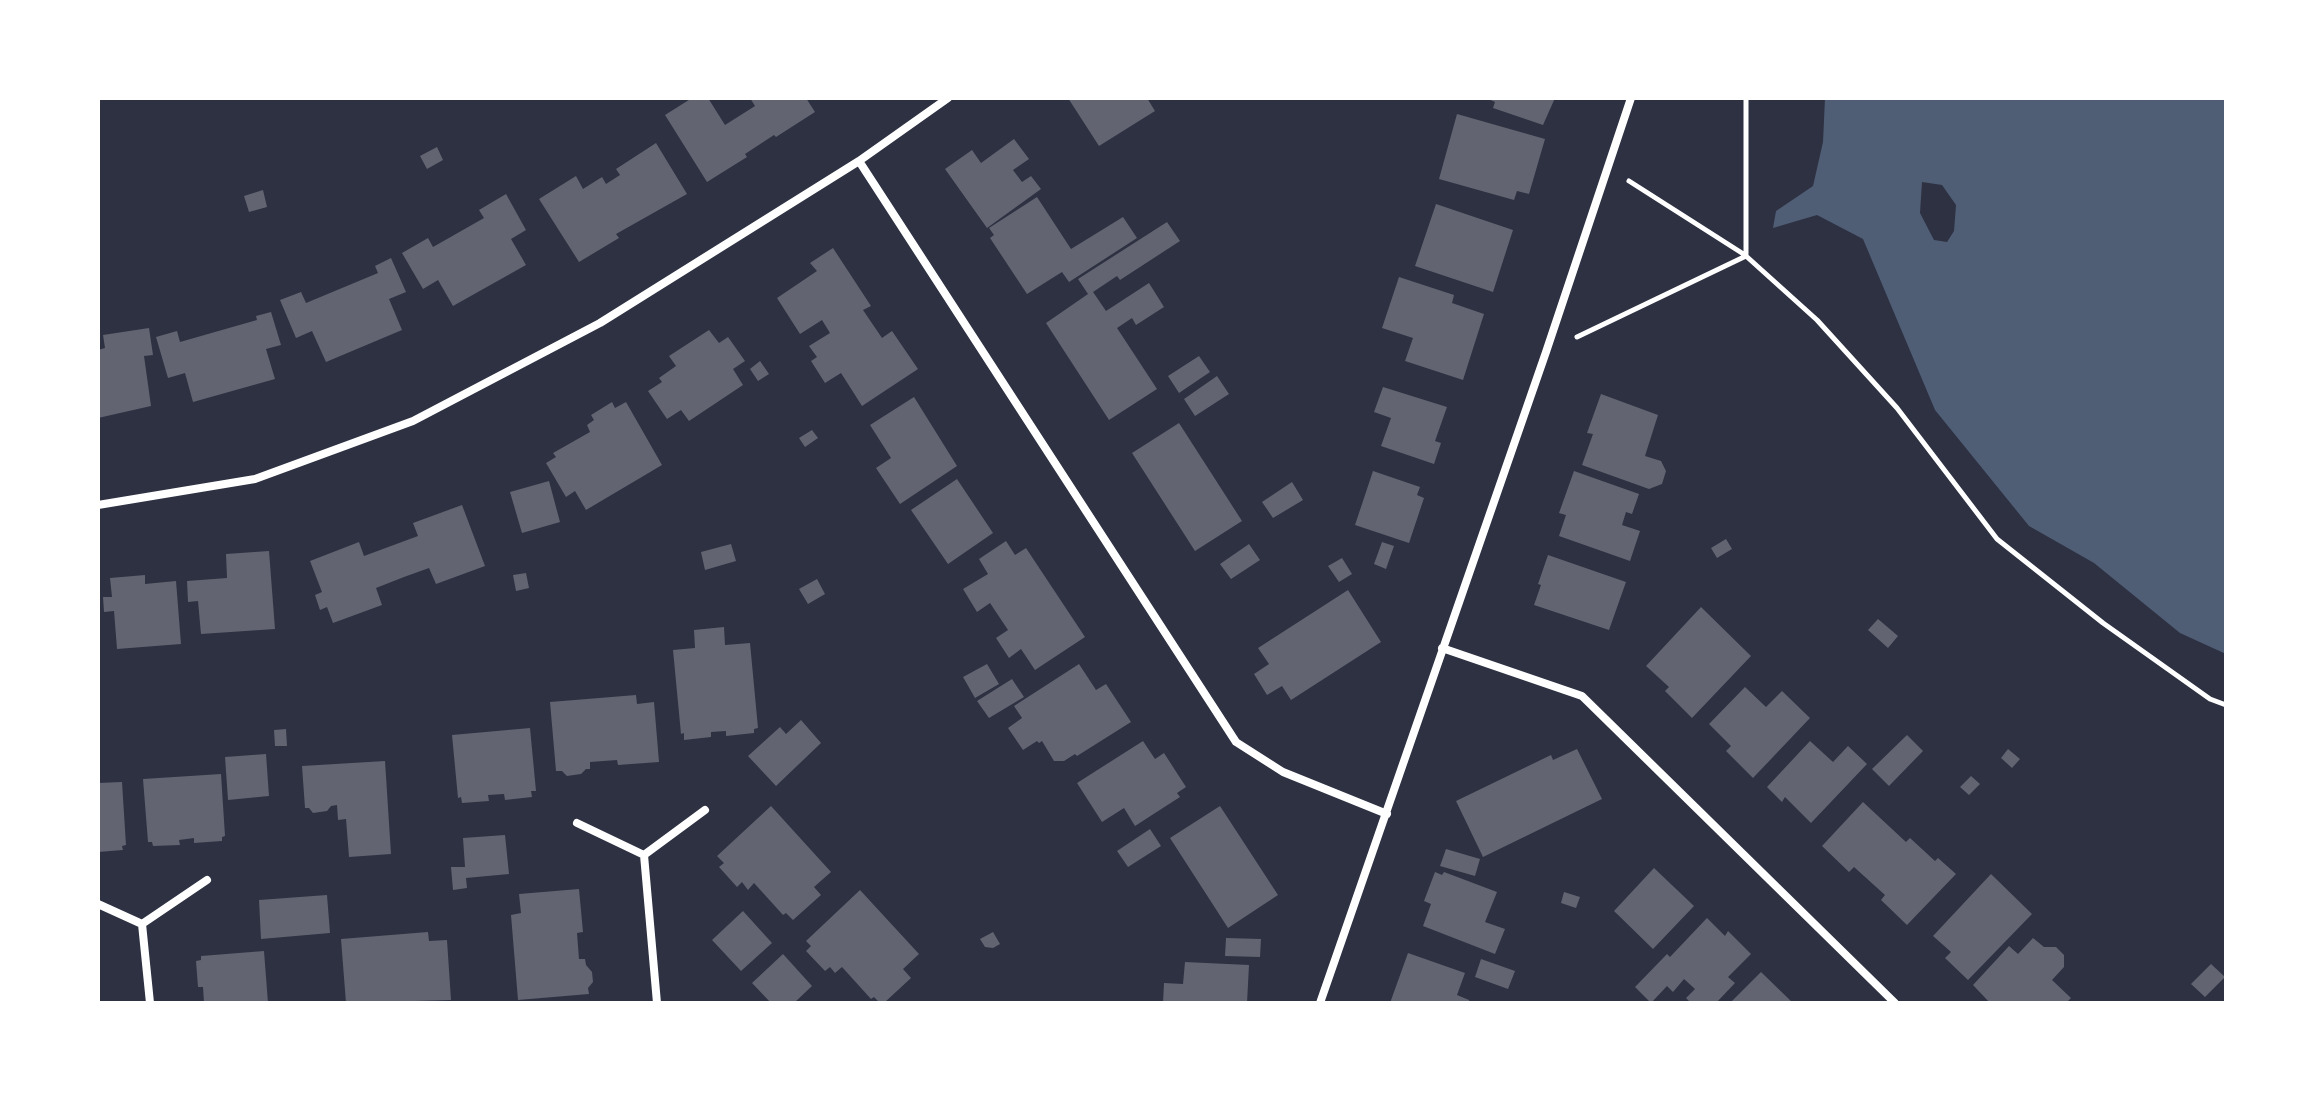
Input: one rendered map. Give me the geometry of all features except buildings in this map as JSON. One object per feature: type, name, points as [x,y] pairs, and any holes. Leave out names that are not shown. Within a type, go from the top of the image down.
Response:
[{"type":"street","points":[[98,505],[255,479],[413,421],[600,323],[859,161],[948,98]]},
{"type":"street","points":[[1320,1003],[1631,98]]},
{"type":"street","points":[[859,161],[1236,742],[1283,772],[1387,814]]},
{"type":"street","points":[[1442,648],[1582,696],[1895,1003]]},
{"type":"street","points":[[644,855],[705,810]]},
{"type":"street","points":[[577,823],[644,855]]},
{"type":"street","points":[[644,855],[657,1003]]},
{"type":"street","points":[[142,924],[207,880]]},
{"type":"street","points":[[98,904],[142,924]]},
{"type":"street","points":[[142,924],[150,1003]]},
{"type":"path","points":[[1746,98],[1746,256]]},
{"type":"path","points":[[1608,168],[1746,256],[1817,320],[1897,408],[1997,539],[2103,623],[2210,699],[2226,705]]},
{"type":"path","points":[[1546,352],[1746,256]]},
{"type":"water","points":[[1825,98],[2226,98],[2226,654],[2180,633],[2094,563],[2029,526],[1935,410],[1863,239],[1817,215],[1773,228],[1776,211],[1813,186],[1823,142]],"holes":[[[1922,182],[1942,185],[1956,205],[1954,231],[1947,242],[1934,240],[1920,213]]]}]
